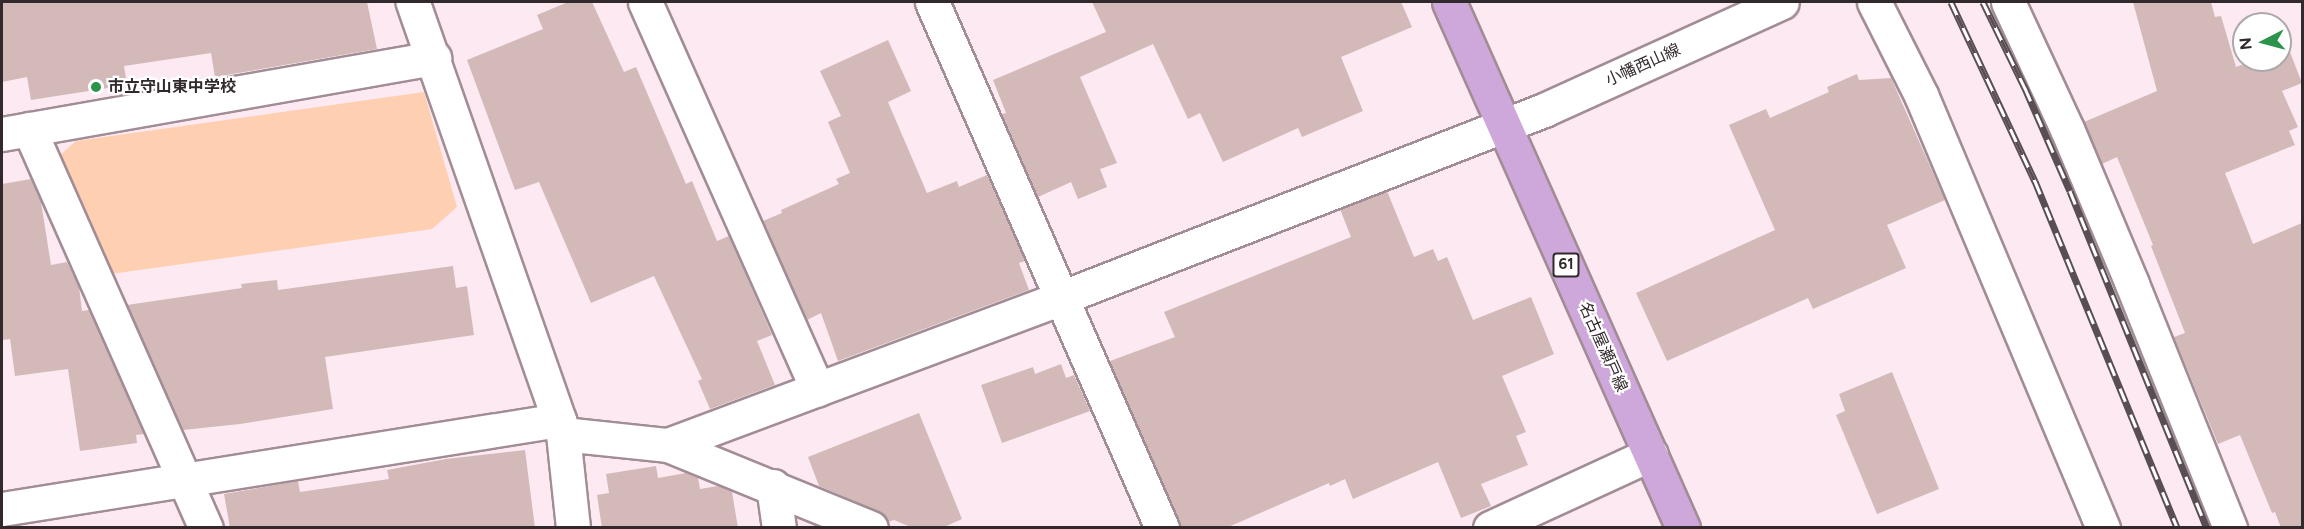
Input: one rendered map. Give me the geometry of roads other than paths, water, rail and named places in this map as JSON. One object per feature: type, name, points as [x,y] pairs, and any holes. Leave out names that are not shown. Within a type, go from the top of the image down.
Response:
[{"type":"main road","name":"名古屋瀬戸線","points":[[1449,2],[1683,528]]},
{"type":"street","points":[[413,2],[561,427],[573,528]]},
{"type":"street","points":[[645,2],[817,389]]},
{"type":"street","points":[[932,2],[1063,297],[1162,528]]},
{"type":"street","name":"小幡西山線","points":[[668,445],[1063,297],[1544,110],[1782,2]]},
{"type":"street","points":[[1874,2],[1926,106],[2103,528]]},
{"type":"street","points":[[2008,2],[2067,129],[2128,273],[2230,528]]},
{"type":"street","points":[[206,528],[16,131],[434,58]]},
{"type":"street","points":[[2,509],[185,480],[561,427],[668,445],[871,528]]},
{"type":"street","points":[[1490,528],[1651,454]]},
{"type":"street","points":[[773,486],[779,528]]},
{"type":"railway","points":[[1951,2],[2035,181],[2177,528]]},
{"type":"railway","points":[[1983,2],[2025,88],[2070,191],[2207,528]]},
{"type":"place","name":"市立守山東中学校","points":[[96,87]]}]
